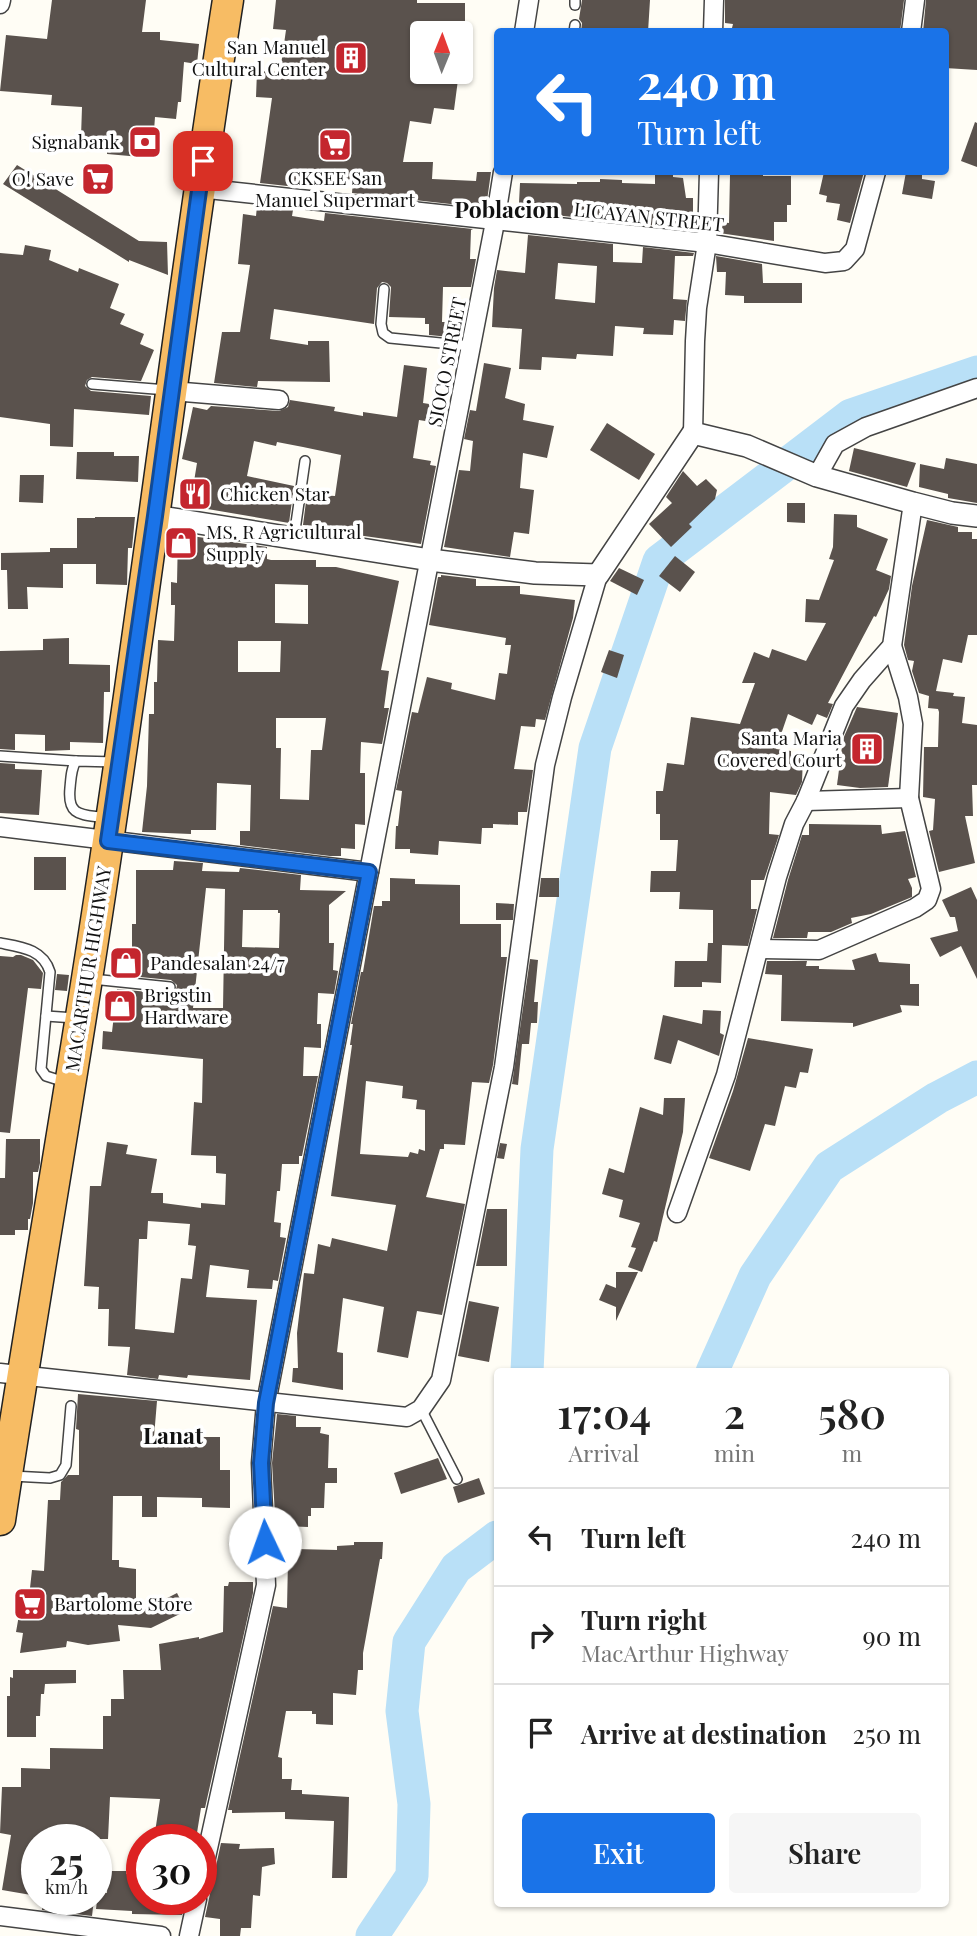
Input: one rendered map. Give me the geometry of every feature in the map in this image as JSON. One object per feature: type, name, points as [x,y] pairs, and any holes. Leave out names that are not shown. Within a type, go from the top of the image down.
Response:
[{"type":"highway","name":"MACARTHUR HIGHWAY","points":[[0,1520],[7,1476],[11,1373],[70,1084],[87,978],[155,516],[198,188],[228,0]]},
{"type":"street","points":[[525,28],[529,0]]},
{"type":"street","points":[[713,28],[714,0]]},
{"type":"street","points":[[912,28],[915,0]]},
{"type":"street","name":"SIOCO STREET","points":[[213,1824],[264,1596],[267,1565],[261,1463],[266,1403],[503,175]]},
{"type":"street","points":[[11,1373],[407,1417],[421,1409],[441,1380],[504,1066],[545,765],[562,697],[598,575],[692,433],[697,308],[707,243],[709,175]]},
{"type":"street","name":"LICAYAN STREET","points":[[198,188],[707,243],[825,263],[844,261],[855,249],[875,175]]},
{"type":"street","points":[[812,474],[835,444],[866,427],[977,388]]},
{"type":"street","points":[[172,391],[279,400]]},
{"type":"street","points":[[692,433],[747,446],[812,474],[952,513],[977,516]]},
{"type":"street","points":[[758,949],[819,950],[915,908],[927,901],[931,890],[909,798],[913,724],[908,697],[892,646],[913,503]]},
{"type":"street","points":[[155,516],[430,561],[535,573],[598,575]]},
{"type":"street","points":[[677,1213],[721,1093],[794,824],[844,706],[862,680],[892,646]]},
{"type":"street","points":[[806,801],[909,798]]},
{"type":"street","points":[[0,827],[110,830],[369,872]]},
{"type":"street","points":[[189,1936],[194,1915]]},
{"type":"street","points":[[0,1916],[161,1936]]},
{"type":"lane","points":[[384,289],[381,324],[383,333],[390,338],[471,346]]},
{"type":"lane","points":[[92,384],[172,391]]},
{"type":"lane","points":[[293,538],[306,461]]},
{"type":"lane","points":[[0,756],[120,763]]},
{"type":"lane","points":[[76,761],[72,767],[69,801],[71,808],[110,830]]},
{"type":"lane","points":[[0,943],[27,948],[47,962],[50,972],[41,1069],[46,1076],[70,1084]]},
{"type":"lane","points":[[87,978],[170,987]]},
{"type":"lane","points":[[46,1016],[80,1019]]},
{"type":"lane","points":[[7,1476],[50,1478],[60,1475],[66,1465],[71,1406]]},
{"type":"lane","points":[[421,1409],[457,1479]]},
{"type":"building","points":[[52,0],[146,0],[142,32],[160,32],[160,40],[199,44],[197,64],[184,62],[181,102],[178,102],[176,119],[155,117],[152,158],[107,154],[108,138],[81,137],[82,107],[51,105],[52,95],[0,91],[6,35],[47,39]]},
{"type":"building","points":[[276,0],[417,0],[417,3],[465,3],[465,21],[410,21],[410,84],[457,84],[454,110],[434,108],[431,124],[410,121],[403,162],[433,162],[432,179],[476,181],[477,172],[491,172],[486,208],[352,193],[353,181],[298,172],[296,187],[260,183],[272,98],[256,97],[257,71],[280,72],[286,30],[273,29]]},
{"type":"building","points":[[582,0],[650,0],[648,28],[581,28],[579,19]]},
{"type":"building","points":[[725,0],[904,0],[900,28],[732,28],[733,24],[725,23]]},
{"type":"building","points":[[926,0],[977,0],[977,70],[949,68],[949,28],[923,28]]},
{"type":"building","points":[[975,122],[977,123],[977,167],[961,161]]},
{"type":"building","points":[[17,165],[139,241],[167,242],[168,275],[129,262],[3,184]]},
{"type":"building","points":[[655,175],[683,178],[686,198],[693,198],[693,222],[696,222],[696,230],[554,215],[554,203],[519,203],[520,183],[577,184],[600,182],[600,179],[655,184]]},
{"type":"building","points":[[730,175],[791,176],[791,205],[787,205],[787,222],[774,222],[774,241],[719,233],[719,222],[729,223]]},
{"type":"building","points":[[823,175],[863,175],[850,223],[837,220],[840,204],[826,202],[827,196],[819,194]]},
{"type":"building","points":[[905,175],[922,175],[922,179],[935,181],[932,199],[902,194]]},
{"type":"building","points":[[257,206],[293,210],[292,216],[324,221],[325,213],[473,229],[470,259],[476,259],[471,287],[443,287],[442,322],[464,322],[461,338],[429,335],[429,324],[425,324],[425,318],[389,317],[391,287],[382,282],[377,288],[374,324],[274,309],[270,339],[308,345],[308,341],[329,341],[330,382],[258,381],[257,387],[214,383],[222,332],[240,332],[250,265],[238,264],[243,214],[256,216]]},
{"type":"building","points":[[528,235],[613,244],[613,262],[642,263],[643,247],[694,253],[693,256],[675,256],[673,299],[687,300],[685,321],[674,320],[673,335],[643,334],[644,328],[615,326],[613,356],[577,354],[576,359],[542,357],[541,370],[519,369],[522,329],[492,327],[497,270],[525,273]],"holes":[[[558,263],[597,266],[595,303],[555,299]]]},
{"type":"building","points":[[25,245],[51,250],[49,260],[78,272],[79,268],[119,284],[110,308],[125,314],[120,324],[144,334],[140,344],[154,350],[141,381],[92,377],[87,380],[85,386],[91,391],[151,396],[149,415],[74,409],[73,447],[50,446],[50,424],[0,417],[0,253],[23,255]]},
{"type":"building","points":[[716,256],[762,264],[763,283],[802,283],[802,303],[744,303],[744,296],[725,295],[726,272],[717,272]]},
{"type":"building","points":[[484,363],[511,368],[505,398],[525,404],[523,420],[554,426],[547,458],[523,453],[520,488],[534,490],[529,534],[514,532],[510,557],[444,547],[459,470],[470,471],[473,441],[464,439],[470,410],[476,411]]},
{"type":"building","points":[[404,365],[427,368],[423,403],[448,407],[444,424],[419,420],[413,458],[431,461],[430,465],[436,466],[421,544],[303,525],[307,494],[335,496],[341,455],[277,442],[276,446],[254,441],[247,476],[294,486],[289,523],[190,506],[197,463],[182,459],[193,407],[207,410],[211,406],[279,411],[288,407],[290,400],[335,407],[334,411],[363,416],[363,412],[397,417]]},
{"type":"building","points":[[607,423],[655,454],[639,480],[590,450]]},
{"type":"building","points":[[854,448],[916,463],[907,487],[849,471]]},
{"type":"building","points":[[77,452],[114,452],[114,456],[139,456],[138,482],[76,479]]},
{"type":"building","points":[[946,458],[977,464],[977,503],[948,498],[948,494],[919,487],[920,464],[944,469]]},
{"type":"building","points":[[683,471],[697,486],[706,479],[717,490],[715,499],[689,524],[692,527],[671,547],[649,524],[672,503],[666,497]]},
{"type":"building","points":[[20,475],[44,475],[43,503],[19,502]]},
{"type":"building","points":[[787,503],[805,503],[805,523],[787,522]]},
{"type":"building","points":[[834,514],[857,515],[857,527],[888,539],[876,570],[891,576],[889,589],[828,703],[833,704],[827,718],[817,714],[812,725],[788,714],[776,749],[803,756],[802,782],[796,795],[770,792],[769,834],[779,835],[764,880],[751,880],[751,909],[757,909],[748,946],[722,945],[721,983],[702,982],[702,987],[674,987],[675,961],[707,961],[708,943],[713,943],[713,910],[679,909],[680,892],[650,892],[651,871],[676,871],[678,840],[660,840],[660,814],[656,814],[656,791],[663,791],[667,763],[684,765],[691,717],[740,724],[755,683],[742,683],[754,652],[769,658],[772,649],[806,661],[826,623],[805,622],[806,599],[819,600],[834,560],[829,559],[833,547]]},
{"type":"building","points":[[135,517],[132,548],[128,548],[127,585],[96,584],[96,564],[63,564],[63,588],[27,587],[28,609],[8,609],[7,570],[1,570],[1,553],[50,552],[50,548],[77,548],[77,518]]},
{"type":"building","points":[[927,520],[958,527],[958,532],[972,532],[972,539],[977,539],[977,635],[968,635],[962,663],[943,659],[936,691],[965,697],[962,723],[977,725],[977,785],[972,785],[973,816],[965,816],[975,863],[939,872],[929,831],[933,830],[935,799],[923,797],[924,747],[938,747],[939,712],[938,709],[928,708],[929,696],[919,693],[912,671],[914,661],[908,660],[904,645],[912,586]]},
{"type":"building","points":[[178,534],[267,547],[267,559],[271,560],[316,560],[316,567],[336,567],[399,581],[381,670],[389,671],[384,708],[389,708],[382,744],[361,742],[360,773],[365,773],[365,825],[355,824],[355,849],[341,848],[341,856],[330,856],[240,845],[240,831],[250,831],[251,785],[217,783],[216,830],[191,830],[191,834],[142,832],[147,786],[149,714],[154,714],[158,640],[174,641],[175,605],[171,605],[171,582],[177,583]],"holes":[[[275,584],[308,585],[308,624],[275,623]],[[238,641],[281,641],[280,672],[238,672]],[[276,718],[326,718],[322,750],[311,750],[309,800],[280,799],[281,748],[276,748]]]},
{"type":"building","points":[[675,556],[695,572],[680,592],[659,576]]},
{"type":"building","points":[[619,568],[644,580],[637,595],[610,581]]},
{"type":"building","points":[[441,575],[476,579],[476,586],[520,586],[520,594],[575,600],[573,618],[545,720],[536,719],[535,727],[521,726],[514,769],[533,770],[527,812],[518,812],[518,825],[493,824],[493,828],[482,828],[481,844],[439,841],[438,855],[395,849],[402,791],[396,790],[412,712],[418,713],[427,677],[452,683],[451,689],[495,700],[499,673],[507,674],[511,645],[505,645],[506,638],[429,625],[438,577]]},
{"type":"building","points":[[69,638],[69,664],[110,665],[110,692],[104,692],[103,743],[70,742],[70,750],[45,751],[45,735],[15,734],[15,750],[0,749],[0,651],[43,650],[43,639]]},
{"type":"building","points":[[609,650],[624,655],[617,678],[601,672]]},
{"type":"building","name":"Santa Maria Covered Court","points":[[857,707],[898,713],[888,787],[837,785],[843,739]]},
{"type":"building","points":[[0,763],[15,764],[15,769],[42,770],[39,815],[0,813]]},
{"type":"building","points":[[809,824],[881,825],[882,834],[905,831],[916,877],[908,879],[912,897],[871,914],[851,918],[852,923],[831,932],[808,932],[807,938],[773,938],[802,835],[809,835]]},
{"type":"building","points":[[34,857],[66,857],[66,890],[34,890]]},
{"type":"building","points":[[174,861],[203,863],[202,871],[239,872],[240,868],[301,875],[300,890],[346,891],[329,905],[329,943],[334,943],[333,970],[338,971],[334,994],[318,993],[317,1024],[321,1024],[321,1048],[304,1047],[303,1076],[318,1076],[302,1156],[299,1156],[299,1164],[282,1164],[280,1191],[277,1191],[274,1222],[281,1223],[280,1237],[286,1238],[278,1281],[273,1280],[272,1289],[247,1288],[249,1270],[210,1265],[206,1297],[257,1300],[250,1380],[188,1375],[187,1378],[159,1375],[158,1379],[127,1375],[130,1347],[108,1346],[109,1309],[98,1309],[99,1287],[84,1286],[90,1186],[101,1186],[107,1142],[128,1145],[126,1154],[157,1159],[151,1193],[163,1193],[163,1203],[201,1208],[201,1203],[225,1205],[226,1174],[216,1173],[216,1156],[191,1155],[194,1102],[202,1103],[203,1059],[102,1049],[103,1031],[112,1032],[117,989],[169,994],[176,990],[177,985],[171,980],[118,973],[120,952],[132,953],[132,924],[136,924],[136,870],[173,870]],"holes":[[[206,888],[225,889],[223,1008],[193,1008]],[[243,910],[278,910],[279,948],[242,947]],[[148,1221],[190,1224],[188,1245],[196,1246],[192,1279],[181,1278],[174,1333],[135,1329],[139,1239],[147,1239]]]},
{"type":"building","points":[[390,878],[415,879],[415,884],[460,885],[460,924],[501,924],[501,957],[507,957],[489,1083],[472,1082],[465,1145],[444,1144],[444,1149],[440,1149],[426,1197],[465,1204],[442,1315],[417,1311],[408,1358],[377,1352],[384,1307],[343,1298],[337,1352],[343,1353],[343,1390],[292,1382],[293,1368],[298,1368],[297,1333],[304,1273],[314,1274],[318,1244],[330,1247],[332,1238],[387,1251],[396,1205],[331,1196],[352,1045],[351,1024],[374,906],[382,906],[382,901],[390,901]],"holes":[[[366,1081],[403,1086],[402,1098],[417,1100],[416,1109],[425,1110],[425,1151],[419,1149],[418,1154],[410,1152],[408,1157],[360,1154]]]},
{"type":"building","points":[[541,878],[559,878],[559,897],[539,897]]},
{"type":"building","points":[[971,887],[977,900],[977,979],[961,946],[940,957],[930,938],[958,931],[955,917],[950,917],[942,900]]},
{"type":"building","points":[[496,903],[514,904],[513,920],[496,920]]},
{"type":"building","points":[[876,953],[879,962],[910,964],[910,984],[919,984],[919,1006],[900,1005],[902,1012],[853,1027],[853,1023],[781,1021],[782,975],[765,974],[767,961],[807,961],[806,966],[819,966],[819,969],[855,970],[852,960]]},
{"type":"building","points":[[16,955],[33,960],[43,973],[41,989],[28,988],[10,1133],[0,1132],[0,956]]},
{"type":"building","points":[[530,959],[538,960],[534,1002],[538,1002],[537,1023],[531,1023],[529,1044],[522,1044],[518,1085],[512,1084]]},
{"type":"building","points":[[57,974],[69,975],[67,991],[55,990]]},
{"type":"building","points":[[703,1010],[721,1011],[720,1033],[724,1035],[719,1056],[678,1040],[671,1064],[654,1059],[663,1015],[702,1024]]},
{"type":"building","points":[[748,1038],[813,1049],[808,1073],[800,1072],[796,1088],[785,1086],[775,1126],[765,1124],[750,1171],[709,1158],[733,1091]]},
{"type":"building","points":[[664,1098],[685,1098],[683,1132],[657,1242],[654,1241],[642,1272],[628,1267],[636,1248],[631,1247],[640,1223],[619,1217],[623,1200],[602,1194],[609,1168],[624,1173],[640,1107],[663,1115]]},
{"type":"building","points":[[6,1139],[40,1139],[40,1163],[38,1172],[33,1172],[33,1203],[28,1230],[15,1230],[15,1235],[0,1235],[0,1178],[5,1178]]},
{"type":"building","points":[[500,1143],[507,1144],[504,1159],[497,1158]]},
{"type":"building","points":[[487,1209],[507,1209],[507,1266],[476,1266]]},
{"type":"building","points":[[616,1272],[638,1272],[616,1321],[616,1307],[599,1300],[606,1284],[616,1288]]},
{"type":"building","points":[[469,1301],[499,1307],[489,1362],[458,1356]]},
{"type":"building","points":[[78,1394],[157,1401],[154,1437],[220,1437],[220,1470],[230,1470],[230,1508],[202,1507],[202,1498],[157,1497],[157,1517],[142,1517],[142,1496],[113,1496],[112,1560],[119,1560],[119,1567],[136,1569],[136,1614],[177,1593],[186,1611],[151,1628],[118,1625],[120,1641],[88,1645],[67,1641],[66,1647],[20,1653],[23,1633],[16,1632],[19,1615],[23,1616],[26,1597],[29,1597],[32,1570],[44,1571],[48,1500],[60,1500],[61,1482],[68,1475],[79,1475],[79,1430],[76,1429]]},
{"type":"building","points":[[277,1414],[296,1416],[296,1427],[321,1427],[320,1433],[329,1435],[328,1468],[337,1468],[337,1483],[325,1483],[324,1508],[311,1508],[308,1527],[283,1526],[283,1515],[275,1515],[272,1463]]},
{"type":"building","points":[[438,1458],[447,1479],[401,1494],[394,1473]]},
{"type":"building","points":[[479,1478],[485,1494],[458,1503],[453,1487]]},
{"type":"building","points":[[354,1542],[383,1542],[363,1653],[363,1670],[358,1670],[356,1695],[333,1693],[333,1725],[316,1724],[316,1714],[312,1714],[312,1711],[286,1711],[278,1757],[282,1758],[282,1779],[292,1779],[291,1790],[302,1790],[302,1794],[349,1797],[347,1878],[332,1878],[334,1821],[285,1819],[285,1812],[232,1813],[232,1810],[228,1810],[273,1606],[287,1608],[288,1560],[295,1560],[295,1549],[337,1550],[337,1546],[354,1545]]},
{"type":"building","points":[[229,1582],[253,1582],[253,1593],[205,1808],[201,1808],[198,1824],[156,1824],[160,1799],[110,1797],[109,1824],[21,1824],[21,1893],[2,1890],[11,1835],[0,1833],[2,1787],[21,1787],[21,1768],[50,1769],[50,1748],[103,1749],[103,1716],[111,1716],[111,1699],[124,1699],[123,1670],[161,1670],[159,1644],[199,1639],[223,1632],[224,1586],[228,1586]]},
{"type":"building","points":[[13,1670],[76,1670],[76,1683],[45,1684],[44,1694],[41,1694],[40,1716],[36,1716],[36,1737],[7,1737],[7,1696],[10,1696],[10,1677],[13,1678]]},
{"type":"building","points":[[221,1843],[240,1844],[239,1849],[274,1848],[275,1864],[262,1867],[260,1896],[253,1895],[251,1928],[241,1928],[240,1936],[220,1936],[220,1919],[205,1917],[217,1915],[217,1862]]},
{"type":"building","points":[[112,1871],[126,1871],[126,1911],[112,1910]]},
{"type":"waterway","points":[[527,1368],[537,1149],[595,748],[659,561],[851,415],[977,372]]},
{"type":"waterway","points":[[714,1368],[755,1276],[829,1167],[937,1098],[977,1077]]},
{"type":"waterway","points":[[372,1936],[412,1876],[414,1804],[402,1711],[409,1642],[456,1568],[494,1539]]},
{"type":"place","name":"San Manuel Cultural Center","points":[[351,58]]},
{"type":"place","name":"Signabank","points":[[145,142]]},
{"type":"place","name":"CKSEE San Manuel Supermart","points":[[335,145]]},
{"type":"place","name":"O! Save","points":[[98,179]]},
{"type":"place","name":"Chicken Star","points":[[195,494]]},
{"type":"place","name":"MS. R Agricultural Supply","points":[[181,543]]},
{"type":"place","name":"Santa Maria Covered Court","points":[[867,749]]},
{"type":"place","name":"Pandesalan 24/7","points":[[126,963]]},
{"type":"place","name":"Brigstin Hardware","points":[[120,1006]]},
{"type":"place","name":"Bartolome Store","points":[[30,1604]]},
{"type":"district","name":"Poblacion","points":[[507,210]]},
{"type":"district","name":"Lanat","points":[[173,1436]]},
{"type":"route","points":[[203,161],[108,841],[369,872],[266,1403],[261,1444],[265,1542]]}]
